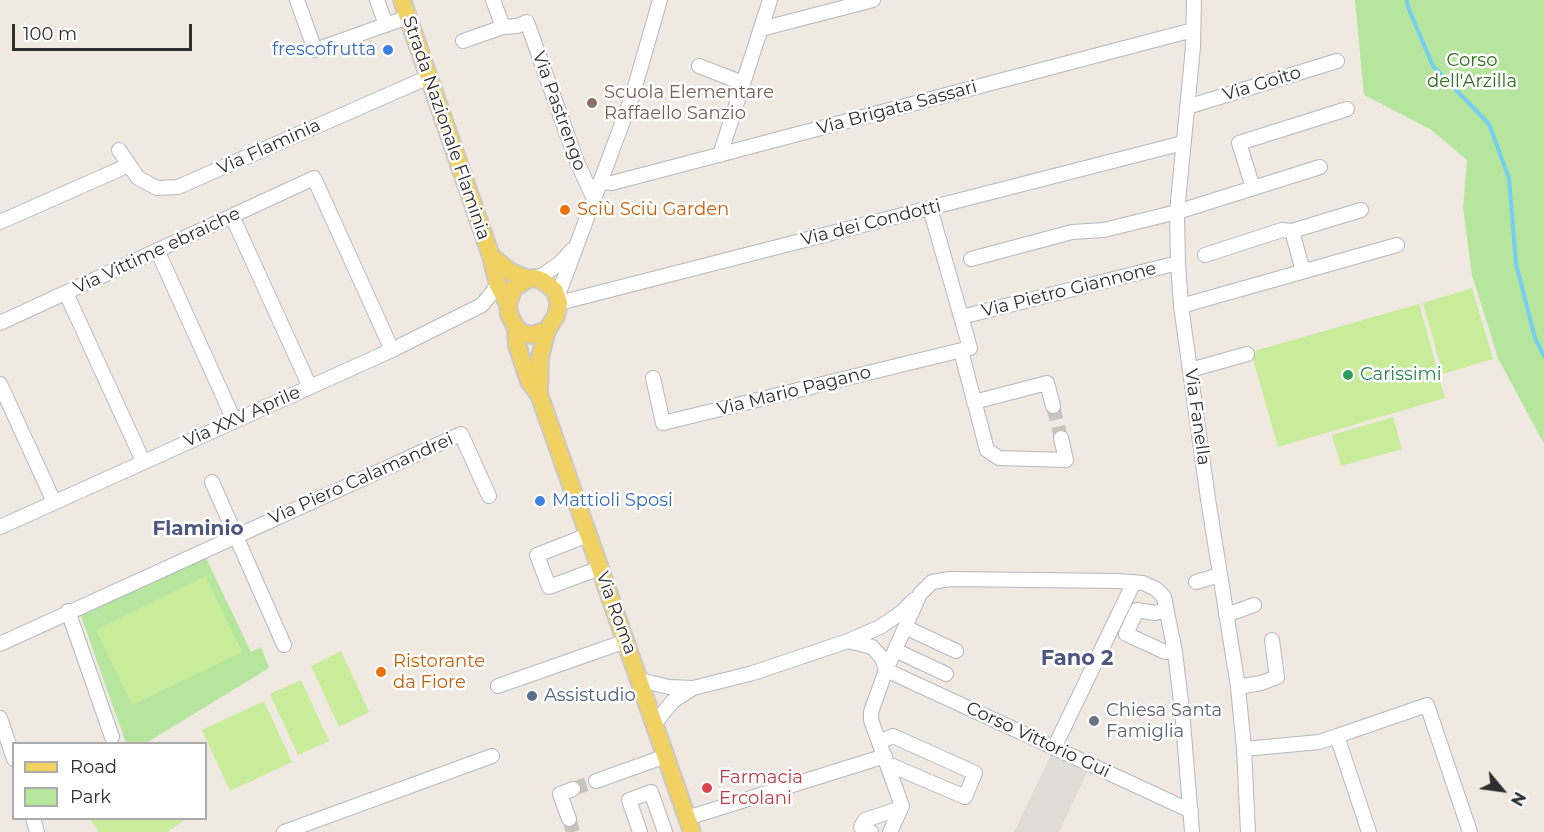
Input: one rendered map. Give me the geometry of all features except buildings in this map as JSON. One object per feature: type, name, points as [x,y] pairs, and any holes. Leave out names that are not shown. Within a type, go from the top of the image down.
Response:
[{"type":"main road","name":"Strada Nazionale Flaminia","points":[[402,0],[491,256],[498,285],[508,304],[509,315],[516,328]]},
{"type":"main road","name":"Strada Nazionale Flaminia","points":[[491,256],[511,272],[550,285],[558,300]]},
{"type":"main road","points":[[508,304],[514,288],[531,278]]},
{"type":"main road","points":[[516,328],[532,336],[547,330],[556,316],[558,300]]},
{"type":"main road","name":"Via Roma","points":[[516,328],[517,345],[529,381],[539,394],[690,825]]},
{"type":"main road","name":"Via Roma","points":[[539,394],[540,357],[547,330]]},
{"type":"street","points":[[297,0],[315,50],[408,17]]},
{"type":"street","points":[[377,0],[386,25]]},
{"type":"street","points":[[463,41],[503,27],[493,0]]},
{"type":"street","points":[[558,300],[632,97],[660,0]]},
{"type":"street","points":[[720,155],[771,0]]},
{"type":"street","points":[[761,29],[873,0]]},
{"type":"street","name":"Via Fanella","points":[[1194,0],[1194,30],[1177,212],[1178,263],[1181,306],[1190,370],[1238,687],[1248,832]]},
{"type":"street","name":"Via Pastrengo","points":[[503,27],[517,26],[527,22],[576,162],[594,199]]},
{"type":"street","name":"Via Brigata Sassari","points":[[600,182],[612,183],[1194,30]]},
{"type":"street","name":"Via Goito","points":[[1187,107],[1337,61]]},
{"type":"street","points":[[699,66],[743,83]]},
{"type":"street","name":"Via Flaminia","points":[[119,150],[138,178],[157,188],[178,187],[429,77]]},
{"type":"street","points":[[1253,188],[1239,143],[1347,109]]},
{"type":"street","name":"Via dei Condotti","points":[[558,300],[1183,143]]},
{"type":"street","points":[[0,222],[129,165]]},
{"type":"street","points":[[971,259],[1072,232],[1104,230],[1177,212],[1320,167]]},
{"type":"street","name":"Via Vittime ebraiche","points":[[0,323],[314,178],[392,350]]},
{"type":"street","points":[[930,208],[960,317],[974,402],[987,450],[999,458],[1066,460],[1061,438]]},
{"type":"street","points":[[1204,255],[1282,230],[1292,231],[1361,210]]},
{"type":"street","points":[[232,216],[310,387]]},
{"type":"street","points":[[1292,231],[1303,271]]},
{"type":"street","points":[[531,278],[543,275],[560,263],[577,244]]},
{"type":"street","points":[[1181,306],[1397,244]]},
{"type":"street","points":[[157,250],[234,420]]},
{"type":"street","name":"Via Pietro Giannone","points":[[960,317],[1178,263]]},
{"type":"street","name":"Via XXV Aprile","points":[[482,305],[498,285]]},
{"type":"street","points":[[66,292],[143,461]]},
{"type":"street","name":"Via XXV Aprile","points":[[0,527],[392,350],[482,305],[508,304]]},
{"type":"street","name":"Via Mario Pagano","points":[[653,378],[663,423],[965,350]]},
{"type":"street","points":[[1190,370],[1247,354]]},
{"type":"street","points":[[974,402],[1047,383],[1053,406]]},
{"type":"street","points":[[0,384],[54,502]]},
{"type":"street","name":"Via Piero Calamandrei","points":[[0,644],[461,434],[489,496]]},
{"type":"street","points":[[212,482],[285,645]]},
{"type":"street","points":[[588,535],[537,555],[549,587],[600,568]]},
{"type":"street","points":[[1196,582],[1220,575]]},
{"type":"street","points":[[647,701],[753,673],[848,641],[880,627],[902,612],[932,582],[943,579],[1143,583],[1156,589],[1164,597],[1175,652],[1192,832]]},
{"type":"street","points":[[1054,748],[1134,582]]},
{"type":"street","points":[[890,832],[901,808],[871,720],[871,712],[886,670],[920,594]]},
{"type":"street","points":[[1226,615],[1254,605]]},
{"type":"street","points":[[1166,610],[1155,613],[1137,610],[1126,634],[1165,652],[1175,652]]},
{"type":"street","points":[[69,611],[112,737]]},
{"type":"street","points":[[880,627],[892,631],[946,675]]},
{"type":"street","points":[[848,641],[872,647],[900,638],[956,651]]},
{"type":"street","points":[[1238,687],[1261,683],[1277,677],[1272,640]]},
{"type":"street","points":[[498,686],[626,641]]},
{"type":"street","points":[[872,647],[882,658],[886,670]]},
{"type":"street","name":"Corso Vittorio Gui","points":[[886,670],[1191,811]]},
{"type":"street","points":[[640,680],[671,694]]},
{"type":"street","points":[[655,723],[671,694]]},
{"type":"street","points":[[1244,749],[1318,742],[1427,705],[1470,832]]},
{"type":"street","points":[[0,718],[12,753]]},
{"type":"street","points":[[690,825],[886,760],[965,797],[975,773],[893,736],[879,742]]},
{"type":"street","points":[[1336,736],[1369,832]]},
{"type":"street","points":[[284,832],[492,756]]},
{"type":"street","points":[[596,781],[666,756]]},
{"type":"street","points":[[569,819],[560,794],[573,789]]},
{"type":"street","points":[[640,832],[628,800],[651,792],[665,832]]},
{"type":"street","points":[[871,832],[861,827],[865,820],[901,808]]},
{"type":"green space","name":"Corso dell'Arzilla","points":[[1355,0],[1544,0],[1544,444],[1498,358],[1472,275],[1463,208],[1467,160],[1430,129],[1364,95]]},
{"type":"green space","points":[[1472,288],[1493,359],[1443,374],[1423,303]]},
{"type":"green space","name":"Carissimi","points":[[1419,304],[1445,398],[1278,447],[1251,352]]},
{"type":"green space","points":[[1393,417],[1402,449],[1341,466],[1332,435]]},
{"type":"green space","points":[[205,556],[251,652],[261,647],[269,668],[148,742],[126,742],[81,616]]},
{"type":"green space","points":[[206,576],[242,652],[132,705],[96,630]]},
{"type":"green space","points":[[341,651],[369,712],[339,727],[311,666]]},
{"type":"green space","points":[[301,680],[329,741],[298,755],[270,694]]},
{"type":"green space","points":[[264,701],[292,762],[230,791],[202,730]]},
{"type":"green space","points":[[91,820],[185,820],[167,832],[99,832]]},
{"type":"shaded area","points":[[1054,748],[1091,764],[1059,832],[1014,832]]},
{"type":"waterway","points":[[1407,0],[1433,66],[1489,124],[1509,178],[1516,264],[1535,338],[1544,356]]},
{"type":"tunnel","points":[[1053,406],[1061,438]]},
{"type":"tunnel","points":[[573,789],[596,781]]},
{"type":"tunnel","points":[[569,819],[573,832]]},
{"type":"place","name":"frescofrutta","points":[[388,50]]},
{"type":"place","name":"Scuola Elementare Raffaello Sanzio","points":[[592,103]]},
{"type":"place","name":"Sciù Sciù Garden","points":[[565,210]]},
{"type":"place","name":"Carissimi","points":[[1348,375]]},
{"type":"place","name":"Mattioli Sposi","points":[[540,501]]},
{"type":"place","name":"Ristorante da Fiore","points":[[381,672]]},
{"type":"place","name":"Assistudio","points":[[532,696]]},
{"type":"place","name":"Chiesa Santa Famiglia","points":[[1094,721]]},
{"type":"place","name":"Farmacia Ercolani","points":[[707,788]]},
{"type":"district","name":"Flaminio","points":[[198,529]]},
{"type":"district","name":"Fano 2","points":[[1077,659]]}]
